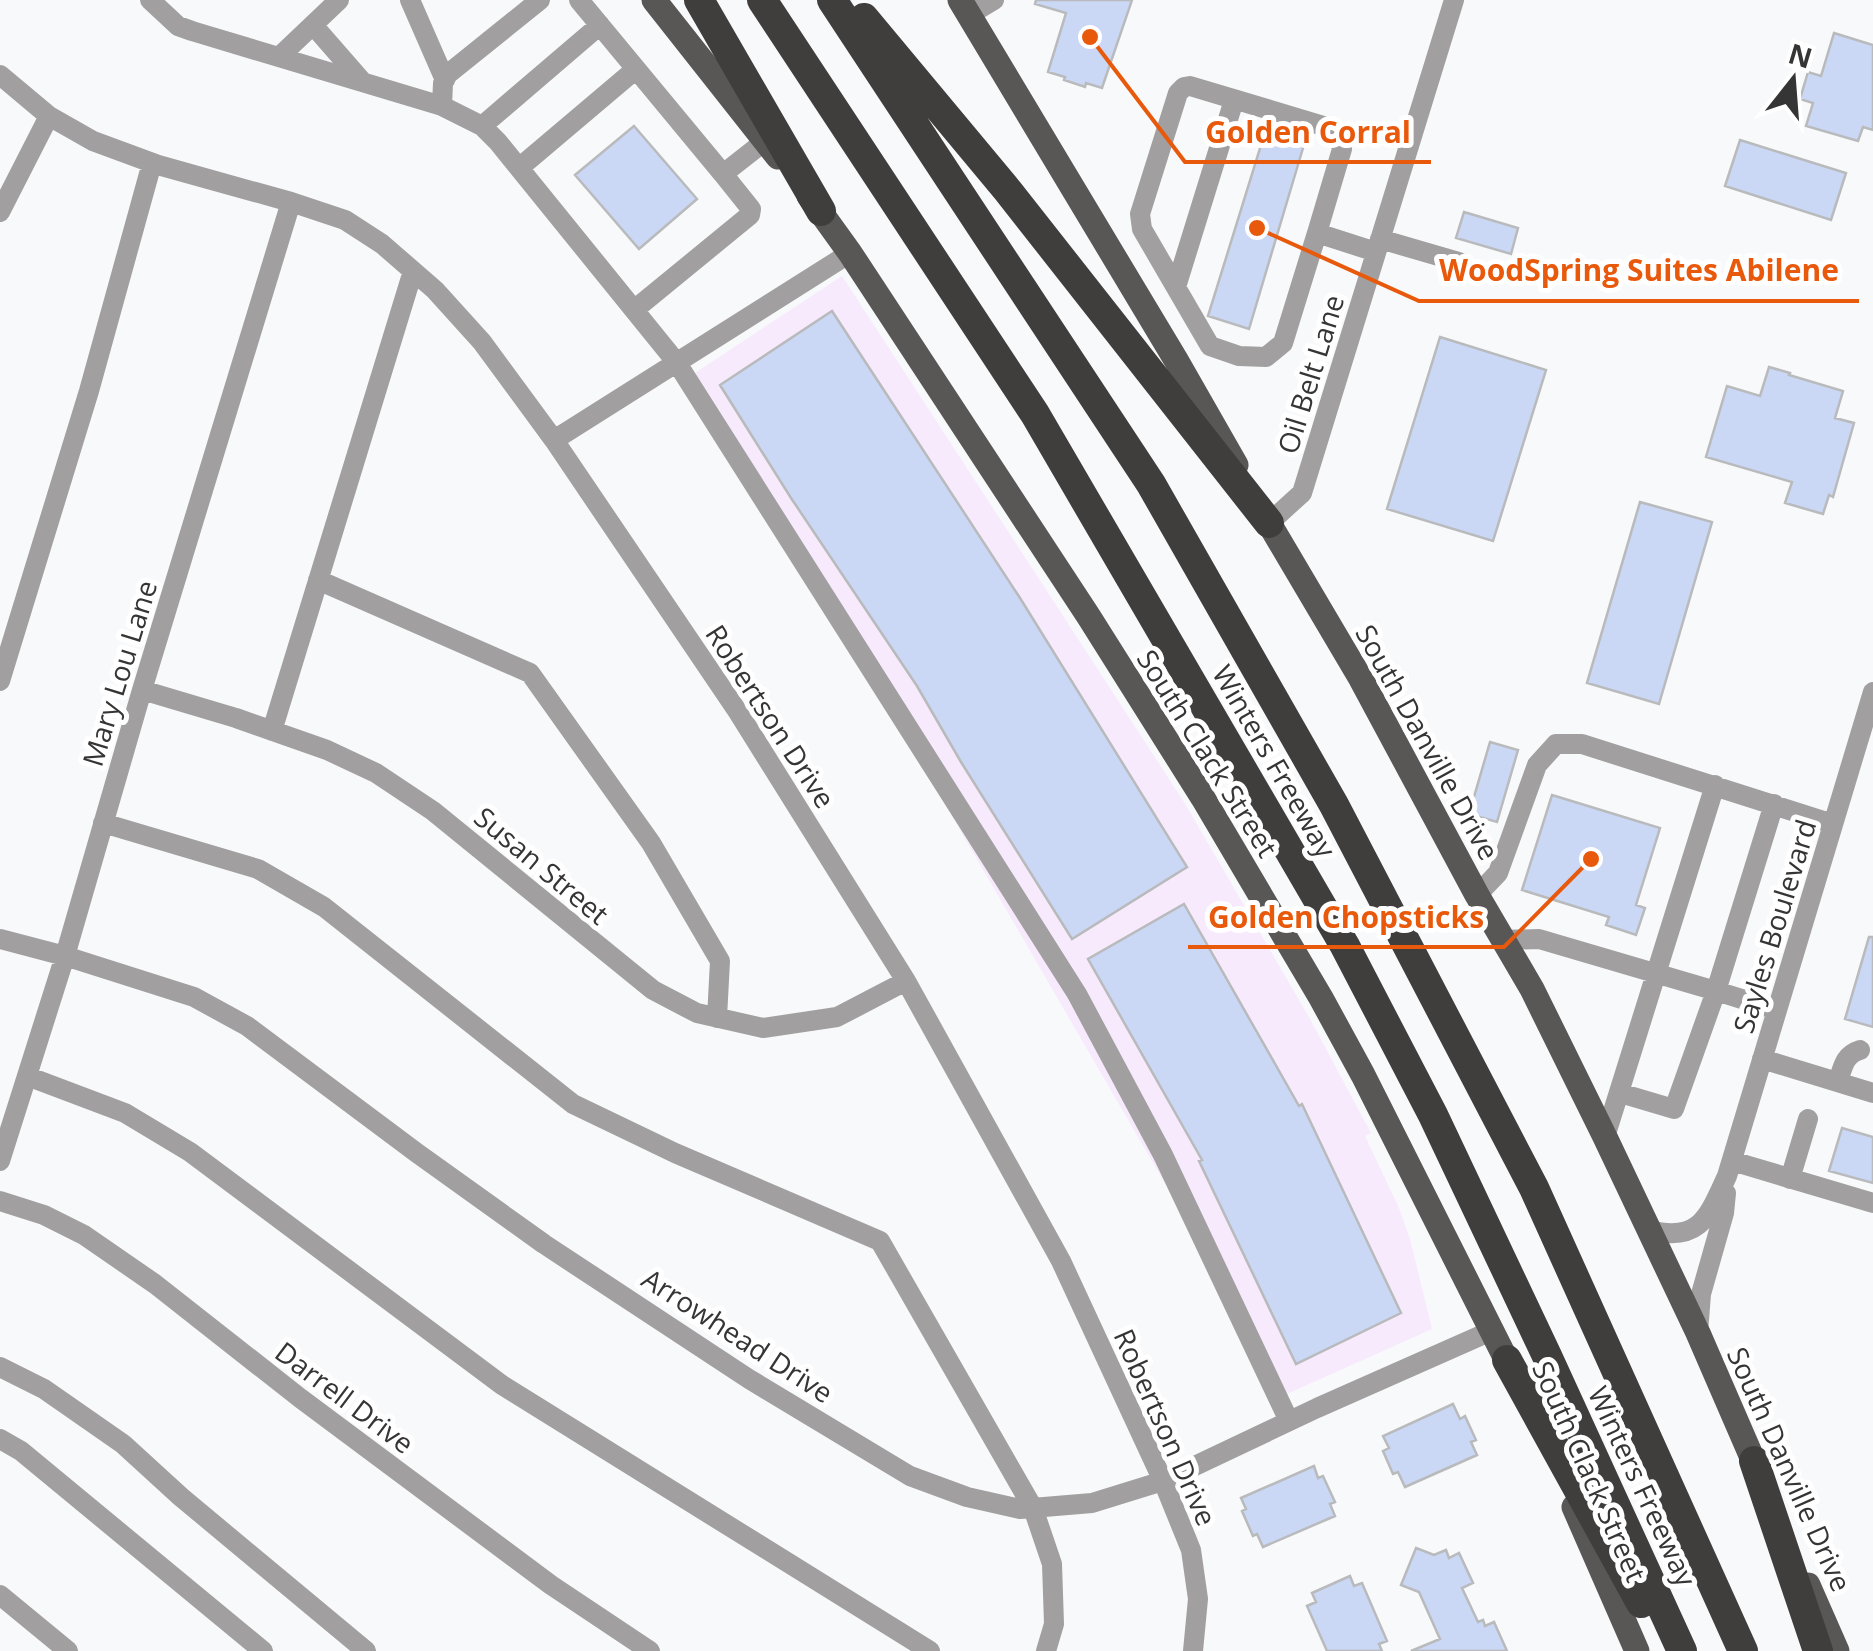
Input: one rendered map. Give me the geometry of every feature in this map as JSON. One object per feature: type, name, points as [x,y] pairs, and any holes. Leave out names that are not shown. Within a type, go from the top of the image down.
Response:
[{"type":"highway","points":[[699,0],[821,211]]},
{"type":"highway","name":"Winters Freeway","points":[[762,0],[1035,414],[1344,946],[1466,1184],[1682,1651]]},
{"type":"highway","name":"Winters Freeway","points":[[832,0],[1151,484],[1334,805],[1534,1188],[1743,1651]]},
{"type":"highway","points":[[849,0],[1008,191],[1269,523]]},
{"type":"highway","points":[[1507,1360],[1668,1651]]},
{"type":"highway","points":[[1754,1461],[1818,1651]]},
{"type":"main road","name":"South Clack Street","points":[[654,0],[850,253],[1090,617],[1203,798],[1329,1013],[1507,1360],[1637,1651]]},
{"type":"main road","name":"South Danville Drive","points":[[965,8],[1362,678],[1477,896],[1532,989],[1698,1333],[1838,1651]]},
{"type":"street","points":[[150,0],[178,26],[442,106],[482,126],[677,363],[1077,994],[1163,1154],[1290,1421]]},
{"type":"street","points":[[279,58],[339,0]]},
{"type":"street","points":[[410,0],[445,80]]},
{"type":"street","points":[[442,106],[448,74],[540,0]]},
{"type":"street","points":[[579,0],[752,208],[750,215],[634,310]]},
{"type":"street","points":[[965,8],[994,0]]},
{"type":"street","name":"Oil Belt Lane","points":[[1269,523],[1302,493],[1454,0]]},
{"type":"street","points":[[482,126],[600,25]]},
{"type":"street","points":[[313,26],[364,82]]},
{"type":"street","points":[[519,168],[636,70]]},
{"type":"street","name":"Robertson Drive","points":[[0,75],[49,116],[93,142],[152,164],[345,220],[382,244],[435,290],[482,342],[554,440],[738,712],[906,980],[1062,1260],[1191,1550],[1198,1598],[1193,1651]]},
{"type":"street","points":[[1190,86],[1328,127],[1338,136],[1342,149],[1317,233],[1282,342],[1266,357],[1239,356],[1210,346],[1142,229],[1140,214],[1178,93],[1190,86]]},
{"type":"street","points":[[1176,287],[1234,100]]},
{"type":"street","points":[[0,212],[49,116]]},
{"type":"street","points":[[724,174],[765,141]]},
{"type":"street","points":[[0,681],[89,391],[152,164]]},
{"type":"street","name":"Mary Lou Lane","points":[[0,1161],[291,202]]},
{"type":"street","points":[[1317,233],[1459,262]]},
{"type":"street","points":[[554,440],[850,253]]},
{"type":"street","points":[[272,731],[412,271]]},
{"type":"street","points":[[318,580],[530,673],[650,844],[720,961],[717,1018]]},
{"type":"street","name":"Susan Street","points":[[142,690],[327,750],[376,773],[433,811],[652,990],[697,1014],[764,1028],[838,1017],[906,980]]},
{"type":"street","name":"Sayles Boulevard","points":[[1649,1230],[1671,1236],[1696,1228],[1707,1216],[1729,1168],[1873,692]]},
{"type":"street","points":[[1477,896],[1498,873],[1537,765],[1556,744],[1582,744],[1833,824]]},
{"type":"street","points":[[1606,1137],[1716,786]]},
{"type":"street","points":[[1620,1092],[1674,1108],[1716,990],[1774,804]]},
{"type":"street","points":[[103,823],[258,869],[324,907],[574,1104],[675,1154],[880,1241],[1033,1508],[1052,1564],[1054,1624],[1046,1651]]},
{"type":"street","name":"Arrowhead Drive","points":[[0,939],[194,997],[248,1026],[544,1244],[749,1379],[910,1476],[967,1497],[1020,1509],[1092,1504],[1163,1481],[1492,1331]]},
{"type":"street","points":[[1502,940],[1539,939],[1777,1010]]},
{"type":"street","points":[[1838,1082],[1845,1060],[1860,1050]]},
{"type":"street","points":[[1762,1059],[1873,1093]]},
{"type":"street","points":[[27,1076],[125,1113],[190,1152],[502,1384],[930,1651]]},
{"type":"street","points":[[1790,1178],[1808,1119]]},
{"type":"street","points":[[1729,1168],[1790,1178],[1873,1203]]},
{"type":"street","name":"Sayles Boulevard","points":[[1698,1333],[1701,1294],[1724,1214],[1729,1168]]},
{"type":"street","name":"Darrell Drive","points":[[0,1201],[44,1215],[84,1235],[155,1284],[519,1562],[650,1651]]},
{"type":"street","points":[[0,1367],[44,1389],[123,1444],[181,1498],[366,1651]]},
{"type":"street","points":[[0,1439],[20,1451],[264,1651]]},
{"type":"street","points":[[0,1596],[68,1651]]},
{"type":"shaded area","points":[[842,276],[1184,802],[1310,1019],[1371,1133],[1365,1136],[1410,1239],[1432,1329],[1287,1394],[695,373]]},
{"type":"building","points":[[1036,0],[1132,0],[1102,88],[1086,83],[1085,87],[1048,72],[1066,13],[1035,4]]},
{"type":"building","points":[[1834,33],[1873,45],[1873,130],[1863,127],[1858,141],[1806,126],[1813,103],[1800,99],[1808,72],[1821,76]]},
{"type":"building","points":[[634,126],[697,199],[639,249],[575,175]]},
{"type":"building","points":[[1266,129],[1306,138],[1249,329],[1208,316]]},
{"type":"building","points":[[1740,140],[1846,173],[1831,220],[1725,186]]},
{"type":"building","points":[[1464,212],[1518,228],[1511,254],[1456,238]]},
{"type":"building","points":[[832,311],[1020,598],[1187,867],[1072,939],[917,686],[720,385]]},
{"type":"building","points":[[1440,337],[1546,370],[1493,541],[1387,509]]},
{"type":"building","points":[[1769,367],[1843,391],[1835,418],[1854,423],[1833,497],[1829,495],[1823,514],[1785,503],[1792,482],[1706,457],[1727,386],[1760,396]]},
{"type":"building","points":[[1640,502],[1712,522],[1659,704],[1587,683]]},
{"type":"building","points":[[1490,742],[1518,750],[1497,822],[1469,814]]},
{"type":"building","points":[[1552,795],[1660,828],[1636,905],[1645,908],[1636,935],[1606,925],[1609,917],[1522,890]]},
{"type":"building","points":[[1184,904],[1299,1106],[1302,1104],[1401,1313],[1296,1364],[1199,1161],[1202,1160],[1088,959]]},
{"type":"building","points":[[1869,937],[1873,937],[1873,1027],[1845,1019]]},
{"type":"building","points":[[1842,1128],[1873,1137],[1873,1183],[1829,1171]]},
{"type":"building","points":[[1453,1404],[1460,1419],[1465,1416],[1476,1440],[1471,1442],[1477,1455],[1405,1487],[1398,1472],[1393,1474],[1383,1451],[1389,1448],[1383,1436]]},
{"type":"building","points":[[1314,1466],[1335,1502],[1330,1504],[1335,1516],[1263,1547],[1257,1534],[1253,1536],[1241,1498]]},
{"type":"building","points":[[1416,1548],[1434,1555],[1446,1550],[1449,1558],[1459,1553],[1473,1583],[1462,1588],[1478,1622],[1483,1620],[1485,1626],[1494,1622],[1507,1651],[1411,1651],[1440,1639],[1419,1592],[1401,1585]]},
{"type":"building","points":[[1350,1576],[1354,1586],[1362,1583],[1387,1641],[1379,1644],[1382,1651],[1327,1651],[1307,1606],[1316,1602],[1312,1593]]},
{"type":"place","name":"Golden Corral","points":[[1090,37]]},
{"type":"place","name":"WoodSpring Suites Abilene","points":[[1257,228]]},
{"type":"place","name":"Golden Chopsticks","points":[[1591,859]]}]
